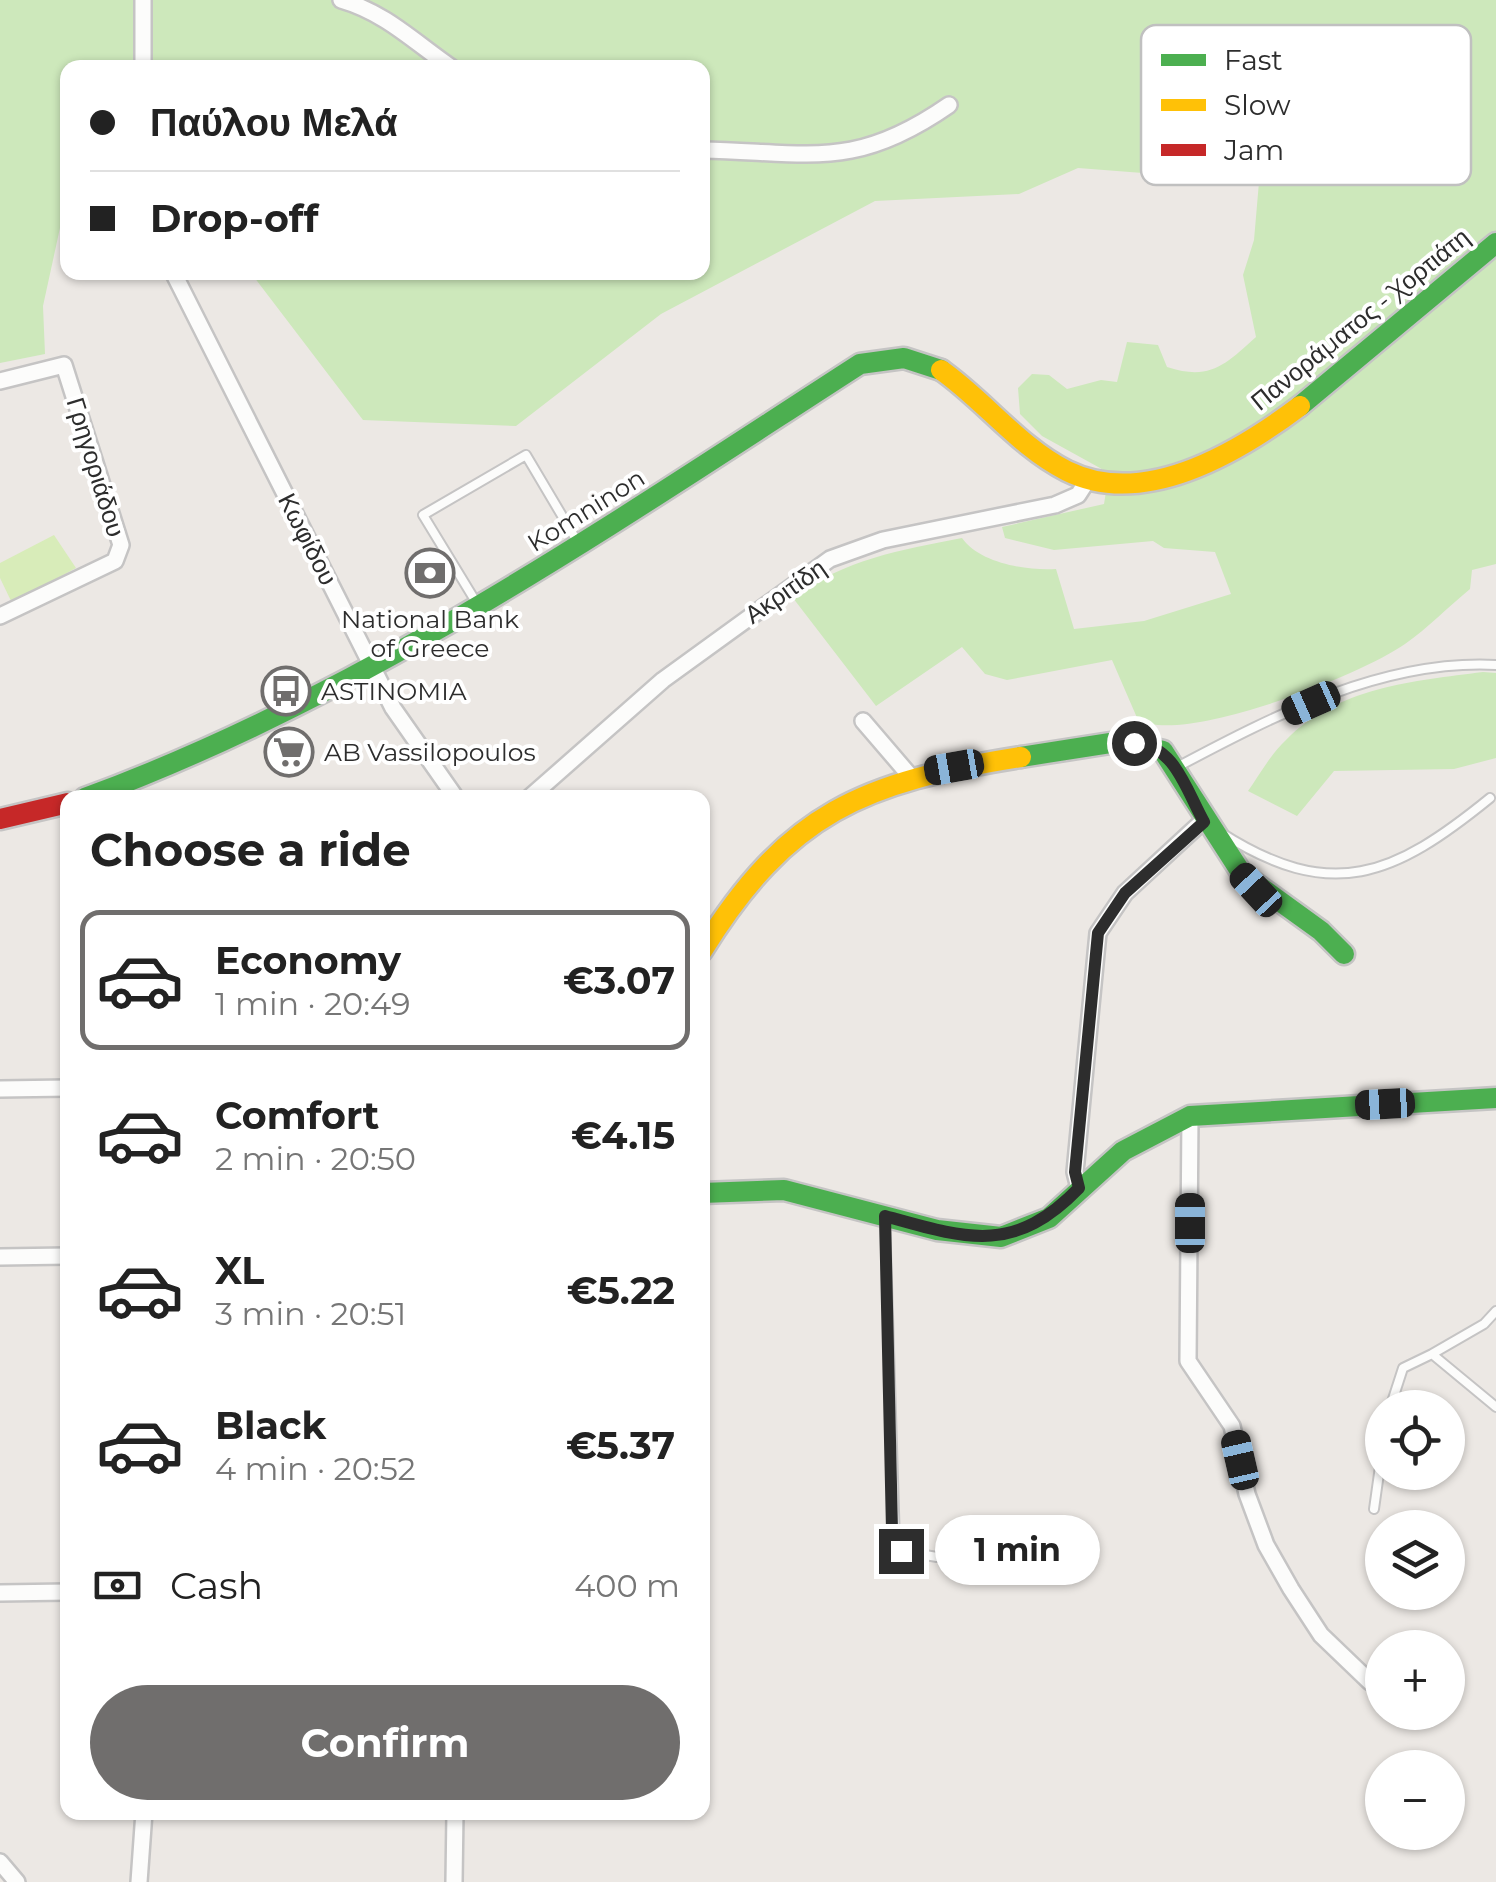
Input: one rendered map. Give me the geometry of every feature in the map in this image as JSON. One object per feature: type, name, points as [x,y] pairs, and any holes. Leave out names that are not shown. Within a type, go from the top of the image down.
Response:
[{"type":"main road","name":"Πανοράματος - Χορτιάτη","points":[[1087,481],[1122,485],[1156,480],[1236,446],[1320,390],[1496,243]]},
{"type":"main road","name":"Komninon","points":[[106,790],[186,760],[373,665],[579,545],[848,369],[886,357],[920,360],[951,375],[1022,442],[1065,472],[1087,481]]},
{"type":"main road","points":[[710,939],[741,891],[786,842],[836,807],[911,777],[1128,742],[1158,747],[1175,768],[1204,822],[1256,890],[1328,934],[1344,954]]},
{"type":"main road","points":[[0,819],[60,806]]},
{"type":"main road","points":[[710,1193],[784,1190],[954,1234],[1001,1237],[1049,1218],[1079,1188],[1139,1140],[1190,1116],[1496,1098]]},
{"type":"street","points":[[142,0],[143,60]]},
{"type":"street","points":[[341,0],[366,7],[402,28],[442,60]]},
{"type":"street","points":[[710,150],[794,155],[850,151],[908,133],[949,104]]},
{"type":"street","name":"Κωφίδου","points":[[177,280],[394,708],[450,790]]},
{"type":"street","name":"Γρηγοριάδου","points":[[0,381],[64,365],[120,538],[119,554],[0,616]]},
{"type":"street","name":"Ακριτίδη","points":[[538,790],[642,697],[816,568],[883,540],[1055,506],[1078,495],[1087,481]]},
{"type":"street","points":[[863,721],[911,777]]},
{"type":"street","points":[[1079,1188],[1075,1172],[1098,933],[1125,893],[1204,822]]},
{"type":"street","points":[[0,1089],[60,1088]]},
{"type":"street","points":[[1190,1116],[1188,1361],[1232,1426],[1247,1494],[1282,1575],[1321,1635],[1365,1677]]},
{"type":"street","points":[[0,1257],[60,1256]]},
{"type":"street","points":[[0,1593],[60,1592]]},
{"type":"street","points":[[139,1882],[143,1820]]},
{"type":"street","points":[[454,1882],[455,1820]]},
{"type":"street","points":[[0,1862],[17,1882]]},
{"type":"lane","points":[[479,606],[424,515],[526,455],[579,545]]},
{"type":"lane","points":[[1175,768],[1229,739],[1384,676],[1470,664],[1496,665]]},
{"type":"lane","points":[[1204,822],[1252,853],[1302,869],[1342,875],[1389,867],[1490,798]]},
{"type":"lane","points":[[885,1216],[895,1543],[901,1551],[936,1557],[1016,1552]]},
{"type":"lane","points":[[1396,1390],[1403,1368],[1484,1324],[1496,1310]]},
{"type":"lane","points":[[1432,1354],[1496,1407]]},
{"type":"lane","points":[[1374,1509],[1377,1490]]},
{"type":"green space","points":[[0,0],[1496,0],[1496,564],[1472,570],[1470,589],[1413,638],[1383,657],[1314,688],[1232,715],[1161,725],[1138,720],[1112,660],[1007,680],[985,674],[962,647],[876,706],[793,598],[853,565],[962,538],[980,554],[1004,564],[1056,569],[1074,629],[1144,621],[1231,594],[1215,552],[1164,548],[1153,541],[1054,550],[1005,538],[1002,527],[1104,504],[1109,473],[1042,436],[1020,414],[1018,388],[1032,374],[1049,375],[1067,389],[1101,380],[1117,382],[1127,342],[1158,345],[1167,367],[1206,371],[1226,362],[1256,337],[1243,275],[1254,240],[1259,185],[1471,185],[1471,25],[1141,25],[1141,173],[1078,168],[1019,194],[875,201],[661,314],[516,426],[363,420],[256,280],[710,280],[710,60],[60,60],[60,228],[43,306],[45,354],[0,363]]},
{"type":"green space","points":[[54,535],[76,568],[12,603],[0,578],[0,563]]},
{"type":"green space","points":[[1496,673],[1496,758],[1454,769],[1334,771],[1297,816],[1248,791],[1281,746],[1329,708],[1404,683]]},
{"type":"traffic: fast","points":[[1300,406],[1496,243]]},
{"type":"traffic: fast","points":[[105,790],[188,757],[387,658],[579,545],[860,364],[904,358],[941,370]]},
{"type":"traffic: fast","points":[[1021,757],[1123,741],[1163,751],[1242,874],[1321,931],[1344,954]]},
{"type":"traffic: fast","points":[[710,1193],[784,1190],[937,1230],[1001,1237],[1049,1218],[1123,1151],[1190,1116],[1496,1098]]},
{"type":"traffic: slow","points":[[941,370],[1033,449],[1067,471],[1097,481],[1127,483],[1190,470],[1249,441],[1300,406]]},
{"type":"traffic: slow","points":[[710,939],[766,866],[799,835],[834,811],[917,778],[1021,757]]},
{"type":"traffic: jam","points":[[0,819],[60,805]]},
{"type":"place","name":"National Bank of Greece","points":[[430,573]]},
{"type":"place","name":"ASTINOMIA","points":[[286,691]]},
{"type":"place","name":"AB Vassilopoulos","points":[[289,752]]},
{"type":"route","points":[[901,1551],[892,1530],[885,1216],[954,1234],[1001,1237],[1049,1218],[1079,1188],[1075,1172],[1098,933],[1125,893],[1204,822],[1166,754],[1154,745],[1134,743]]}]
